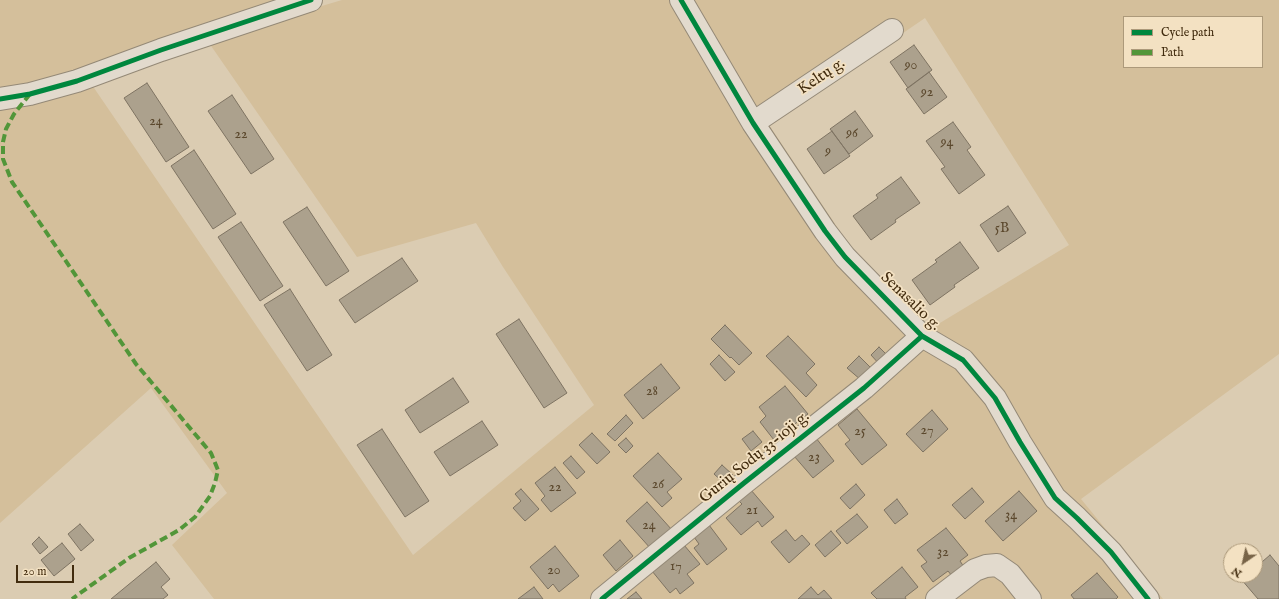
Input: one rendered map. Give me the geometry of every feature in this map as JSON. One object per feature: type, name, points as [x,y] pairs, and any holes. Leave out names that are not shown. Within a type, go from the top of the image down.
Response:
[{"type":"street","points":[[0,99],[30,94],[77,81],[161,50],[311,0]]},
{"type":"street","name":"Senasalio g.","points":[[681,0],[753,123],[825,231],[845,257],[922,336],[963,360],[995,398],[1020,442],[1055,498],[1111,552],[1148,599]]},
{"type":"street","name":"Keltų g.","points":[[753,123],[892,30]]},
{"type":"street","name":"Gurių Sodų 33-ioji g.","points":[[602,599],[744,483],[864,388],[922,336]]},
{"type":"street","points":[[937,599],[975,570],[986,566],[997,565],[1010,574],[1030,599]]},
{"type":"shaded area","points":[[0,0],[277,0],[94,67],[0,93]]},
{"type":"shaded area","points":[[342,0],[1279,0],[1279,354],[1081,499],[1163,599],[214,599],[172,545],[227,493],[151,388],[0,523],[0,107],[92,85],[413,555],[594,405],[503,267],[476,223],[357,257],[207,40]],"holes":[[[925,18],[1069,245],[925,332],[849,245],[769,125]]]},
{"type":"building","points":[[914,45],[932,70],[908,88],[890,62]]},
{"type":"building","points":[[929,72],[947,97],[924,114],[906,89]]},
{"type":"building","points":[[147,83],[189,147],[166,162],[124,98]]},
{"type":"building","points":[[232,95],[274,159],[251,174],[208,111]]},
{"type":"building","points":[[855,111],[873,136],[849,154],[830,129]]},
{"type":"building","points":[[953,122],[971,147],[967,150],[985,175],[959,194],[941,169],[945,167],[926,141]]},
{"type":"building","points":[[832,131],[850,156],[824,174],[807,149]]},
{"type":"building","points":[[194,150],[236,214],[213,229],[171,166]]},
{"type":"building","points":[[901,177],[920,203],[895,220],[896,222],[871,240],[853,216],[878,198],[876,195]]},
{"type":"building","points":[[1008,206],[1026,233],[998,252],[980,225]]},
{"type":"building","points":[[307,207],[349,271],[326,286],[283,222]]},
{"type":"building","points":[[241,222],[283,286],[260,301],[218,237]]},
{"type":"building","points":[[960,242],[979,268],[954,285],[955,287],[930,305],[912,280],[937,262],[935,260]]},
{"type":"building","points":[[402,258],[418,281],[355,323],[339,300]]},
{"type":"building","points":[[290,289],[332,355],[307,371],[264,305]]},
{"type":"building","points":[[519,319],[567,393],[544,408],[496,334]]},
{"type":"building","points":[[725,325],[752,353],[739,365],[711,339]]},
{"type":"building","points":[[788,336],[815,364],[806,373],[817,385],[806,397],[766,356]]},
{"type":"building","points":[[879,347],[890,358],[881,366],[871,355]]},
{"type":"building","points":[[719,355],[735,372],[725,381],[710,364]]},
{"type":"building","points":[[859,356],[872,369],[861,380],[847,368]]},
{"type":"building","points":[[661,364],[680,388],[643,419],[624,395]]},
{"type":"building","points":[[453,378],[469,402],[420,433],[405,410]]},
{"type":"building","points":[[785,386],[808,414],[774,440],[760,422],[766,416],[759,407]]},
{"type":"building","points":[[857,409],[887,445],[862,465],[845,444],[850,440],[838,425]]},
{"type":"building","points":[[932,410],[948,429],[923,452],[906,434]]},
{"type":"building","points":[[626,415],[633,423],[615,441],[607,434]]},
{"type":"building","points":[[482,421],[498,445],[450,476],[434,452]]},
{"type":"building","points":[[382,429],[429,501],[405,517],[357,445]]},
{"type":"building","points":[[753,431],[762,442],[751,451],[742,439]]},
{"type":"building","points":[[592,433],[610,452],[597,464],[579,445]]},
{"type":"building","points":[[626,438],[633,446],[626,453],[618,445]]},
{"type":"building","points":[[816,438],[834,461],[813,478],[794,456]]},
{"type":"building","points":[[658,453],[682,479],[667,492],[672,498],[662,507],[633,476]]},
{"type":"building","points":[[571,456],[585,472],[577,479],[563,463]]},
{"type":"building","points":[[722,465],[733,475],[725,484],[714,474]]},
{"type":"building","points":[[555,467],[576,493],[551,512],[541,500],[545,496],[535,483]]},
{"type":"building","points":[[856,484],[865,495],[850,509],[840,498]]},
{"type":"building","points":[[972,488],[984,502],[965,519],[952,505]]},
{"type":"building","points":[[521,489],[539,509],[525,521],[513,508],[521,501],[515,494]]},
{"type":"building","points":[[751,490],[774,517],[762,527],[758,521],[741,535],[726,518],[742,504],[739,501]]},
{"type":"building","points":[[1019,491],[1037,511],[1003,541],[985,521]]},
{"type":"building","points":[[897,499],[908,514],[895,524],[884,510]]},
{"type":"building","points":[[647,502],[672,530],[651,549],[626,521]]},
{"type":"building","points":[[857,514],[868,527],[847,544],[836,531]]},
{"type":"building","points":[[80,524],[94,540],[81,551],[68,534]]},
{"type":"building","points":[[709,525],[727,549],[707,565],[694,548],[699,544],[694,537]]},
{"type":"building","points":[[946,528],[968,555],[960,561],[964,567],[952,576],[948,571],[933,582],[921,566],[927,562],[917,550]]},
{"type":"building","points":[[786,530],[795,541],[802,535],[810,544],[789,563],[771,542]]},
{"type":"building","points":[[831,531],[841,543],[825,557],[815,545]]},
{"type":"building","points":[[39,537],[48,547],[40,554],[32,544]]},
{"type":"building","points":[[620,540],[633,556],[616,571],[603,555]]},
{"type":"building","points":[[62,543],[75,559],[54,576],[41,560]]},
{"type":"building","points":[[684,545],[700,564],[687,574],[694,583],[680,594],[676,588],[670,593],[652,571]]},
{"type":"building","points":[[555,546],[579,576],[559,592],[553,584],[548,589],[530,567]]},
{"type":"building","points":[[1270,555],[1279,566],[1279,599],[1258,599],[1244,583],[1263,583],[1263,561]]},
{"type":"building","points":[[156,562],[170,579],[161,587],[168,595],[163,599],[111,599]]},
{"type":"building","points":[[902,567],[918,587],[905,597],[906,599],[877,599],[871,593]]},
{"type":"building","points":[[1097,573],[1118,597],[1116,599],[1074,599],[1071,595]]},
{"type":"building","points":[[534,587],[543,599],[518,599]]},
{"type":"building","points":[[811,587],[818,595],[824,590],[832,599],[798,599]]},
{"type":"building","points":[[636,592],[642,599],[627,599]]},
{"type":"marked path","points":[[30,94],[14,114],[6,129],[3,142],[3,159],[12,182],[136,364],[211,453],[218,470],[210,496],[195,517],[179,530],[129,558],[72,599]]},
{"type":"cycle path","points":[[0,99],[30,94],[77,81],[161,50],[311,0]]},
{"type":"cycle path","points":[[681,0],[753,123],[825,231],[845,257],[922,336],[963,360],[995,398],[1020,442],[1055,498],[1111,552],[1148,599]]},
{"type":"cycle path","points":[[602,599],[744,483],[864,388],[922,336]]}]
